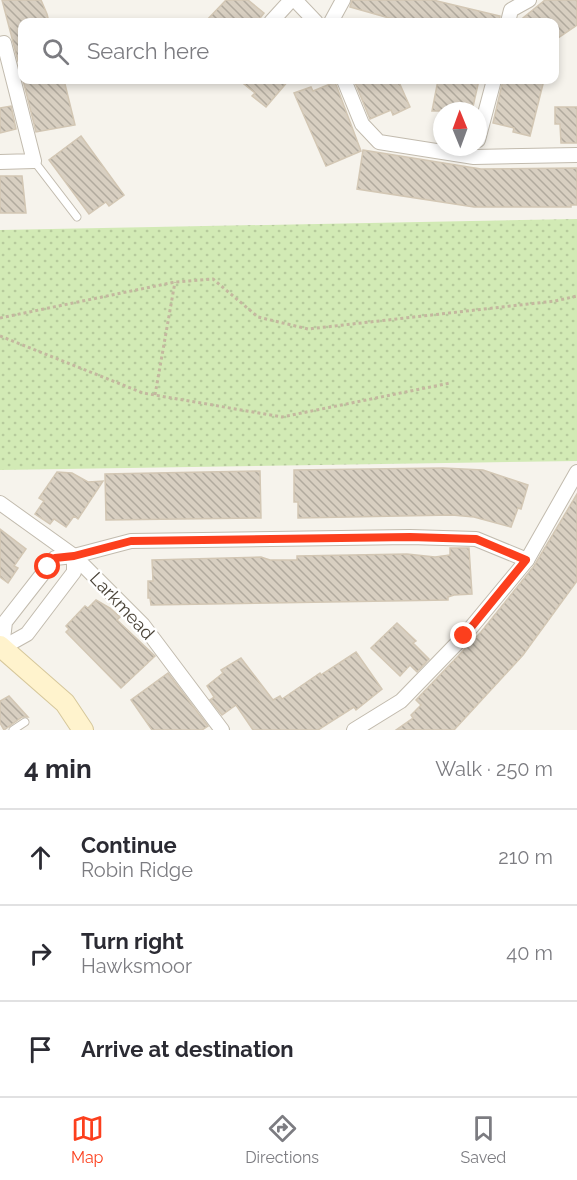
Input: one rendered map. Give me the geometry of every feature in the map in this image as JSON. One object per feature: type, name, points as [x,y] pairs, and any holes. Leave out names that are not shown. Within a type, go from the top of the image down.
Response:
[{"type":"street","points":[[275,18],[291,0]]},
{"type":"street","points":[[295,0],[312,18]]},
{"type":"street","points":[[333,18],[343,0]]},
{"type":"street","points":[[509,18],[511,10],[529,0]]},
{"type":"street","points":[[0,162],[34,161],[2,43]]},
{"type":"street","points":[[346,84],[362,124],[379,142],[433,148]]},
{"type":"street","points":[[487,106],[493,84]]},
{"type":"street","points":[[487,152],[577,155]]},
{"type":"street","points":[[354,730],[401,701],[464,636],[526,560],[577,472]]},
{"type":"street","name":"Larkmead","points":[[0,503],[74,556],[144,625],[222,730]]},
{"type":"street","points":[[1,647],[5,622],[55,558],[74,556],[131,541],[410,537],[476,539],[526,560]]},
{"type":"street","points":[[1,647],[27,634],[74,572],[74,556]]},
{"type":"street","points":[[41,576],[60,590]]},
{"type":"street","points":[[1,647],[65,703],[83,730]]},
{"type":"lane","points":[[34,161],[77,217]]},
{"type":"lane","points":[[13,730],[25,722]]},
{"type":"path","points":[[0,318],[175,282],[213,279],[258,317],[308,329],[406,319],[577,296]]},
{"type":"path","points":[[155,395],[175,282]]},
{"type":"path","points":[[0,336],[143,393],[282,417],[450,383]]},
{"type":"green space","points":[[577,219],[577,461],[0,470],[0,230]]},
{"type":"building","points":[[2,0],[41,0],[48,18],[18,18],[18,61]]},
{"type":"building","points":[[226,0],[248,0],[264,13],[260,18],[209,18]]},
{"type":"building","points":[[352,0],[433,0],[500,16],[500,18],[389,18],[350,7]]},
{"type":"building","points":[[545,0],[577,0],[577,25],[559,37],[559,18],[523,18]]},
{"type":"building","points":[[24,84],[65,84],[75,125],[36,132]]},
{"type":"building","points":[[244,84],[286,84],[266,107],[252,96],[255,93]]},
{"type":"building","points":[[336,84],[361,151],[326,166],[294,93],[311,87],[313,91]]},
{"type":"building","points":[[356,84],[400,84],[410,107],[393,115],[391,110],[370,119]]},
{"type":"building","points":[[437,84],[478,84],[474,102],[434,102]]},
{"type":"building","points":[[502,84],[543,84],[530,136],[513,132],[514,128],[493,123]]},
{"type":"building","points":[[11,106],[16,129],[0,133],[0,108]]},
{"type":"building","points":[[555,107],[577,107],[577,143],[561,143],[560,124],[555,124]]},
{"type":"building","points":[[81,136],[124,195],[109,206],[106,202],[89,214],[49,160]]},
{"type":"building","points":[[363,150],[481,169],[577,168],[577,205],[571,205],[571,207],[474,207],[357,189]]},
{"type":"building","points":[[0,176],[22,176],[26,213],[0,213]]},
{"type":"building","points":[[443,468],[483,470],[528,485],[521,509],[518,508],[511,527],[474,517],[452,515],[298,518],[298,502],[294,502],[294,470]]},
{"type":"building","points":[[260,471],[261,518],[106,520],[105,474]]},
{"type":"building","points":[[57,472],[72,473],[88,482],[103,481],[78,519],[74,516],[66,527],[54,519],[50,524],[35,514],[44,501],[39,498]]},
{"type":"building","points":[[577,494],[577,581],[523,655],[454,730],[396,730],[413,718],[411,715],[421,705],[416,700],[481,632],[534,566]]},
{"type":"building","points":[[0,529],[26,549],[14,566],[18,568],[8,583],[0,577]]},
{"type":"building","points":[[450,548],[469,548],[472,594],[454,595],[448,597],[448,600],[151,605],[150,598],[148,598],[148,581],[153,581],[152,560],[261,557],[270,560],[297,560],[297,556],[407,554],[435,557],[450,555]]},
{"type":"building","points":[[96,600],[120,617],[117,620],[155,656],[121,688],[66,632],[69,629],[66,626],[85,606],[88,608]]},
{"type":"building","points":[[397,623],[416,641],[413,643],[429,659],[417,672],[410,665],[400,676],[371,648]]},
{"type":"building","points":[[356,652],[382,689],[356,710],[354,707],[318,730],[253,730],[236,705],[222,715],[210,700],[214,697],[207,686],[223,673],[221,670],[241,658],[273,700],[280,696],[282,699]]},
{"type":"building","points":[[168,673],[208,726],[202,730],[152,730],[131,700]]},
{"type":"building","points":[[9,696],[28,717],[22,717],[4,730],[0,723],[0,701]]},
{"type":"route","points":[[48,567],[55,558],[74,556],[131,541],[410,537],[476,539],[526,560],[464,636]]}]
